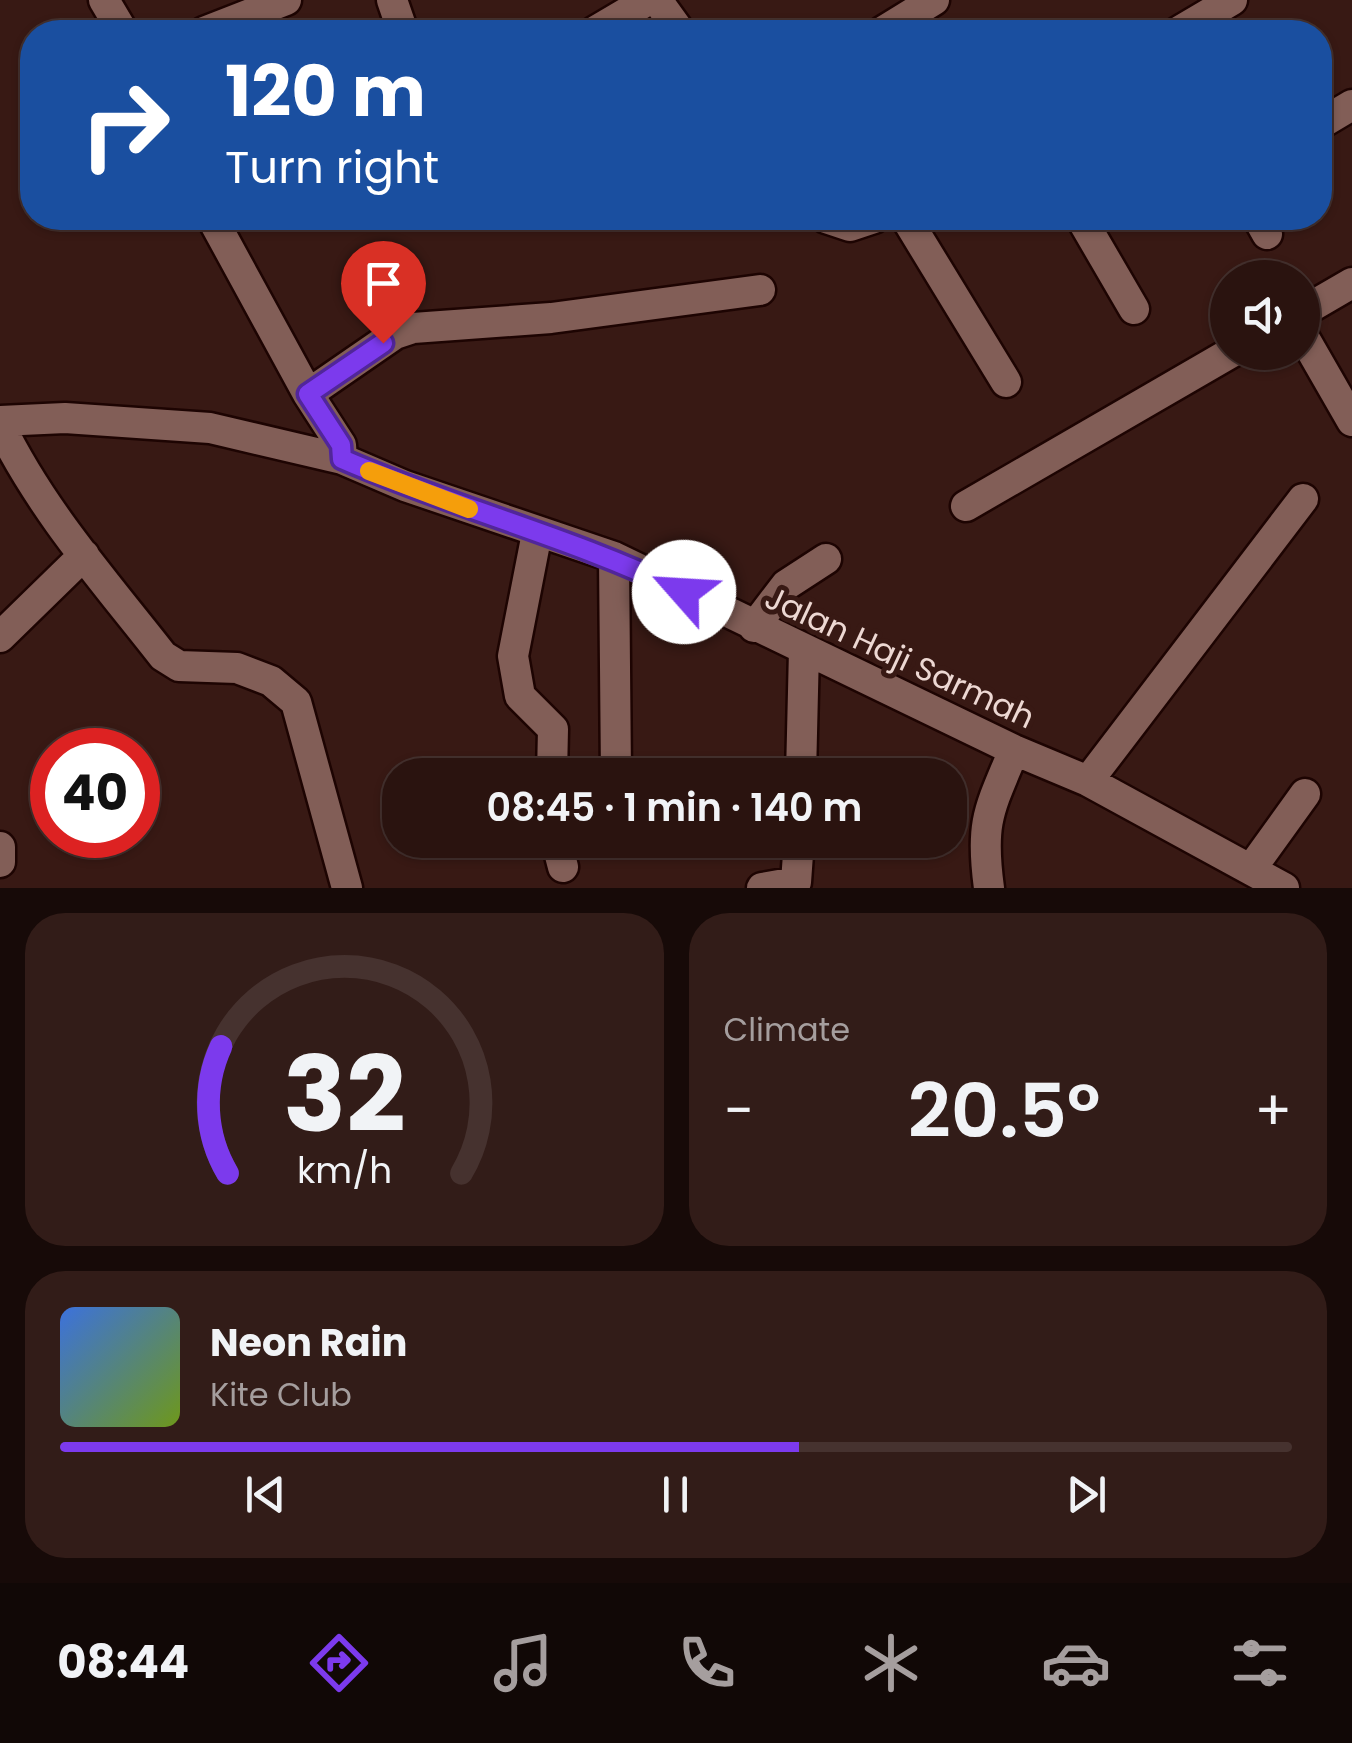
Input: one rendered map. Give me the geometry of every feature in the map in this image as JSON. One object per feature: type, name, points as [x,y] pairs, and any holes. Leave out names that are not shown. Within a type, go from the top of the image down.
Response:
[{"type":"street","points":[[235,20],[286,0]]},
{"type":"street","points":[[614,20],[648,0]]},
{"type":"street","points":[[902,20],[934,0]]},
{"type":"street","points":[[1198,20],[1232,0]]},
{"type":"street","points":[[219,230],[308,394],[341,445],[342,459]]},
{"type":"street","points":[[913,230],[1006,382]]},
{"type":"street","points":[[1089,230],[1134,309]]},
{"type":"street","points":[[1320,302],[1352,283]]},
{"type":"street","points":[[308,394],[395,334],[413,328],[551,318],[760,290]]},
{"type":"street","points":[[966,506],[1210,365]]},
{"type":"street","points":[[1320,365],[1352,421]]},
{"type":"street","name":"Jalan Haji Sarmah","points":[[0,423],[65,418],[210,428],[342,459],[537,533],[614,557],[1014,750],[1088,780],[1284,888]]},
{"type":"street","points":[[0,423],[16,460],[163,656],[179,666],[237,668],[270,681],[296,702],[347,888]]},
{"type":"street","points":[[1088,780],[1303,498]]},
{"type":"street","points":[[537,533],[513,656],[520,696],[553,729],[552,758]]},
{"type":"street","points":[[0,637],[84,555]]},
{"type":"street","points":[[614,557],[616,758]]},
{"type":"street","points":[[754,627],[786,585],[826,559]]},
{"type":"street","points":[[801,758],[804,650]]},
{"type":"street","points":[[989,888],[983,841],[986,818],[1014,750]]},
{"type":"street","points":[[1251,869],[1305,794]]},
{"type":"street","points":[[762,888],[796,882],[798,858]]},
{"type":"slow traffic","points":[[369,471],[469,509]]},
{"type":"route","points":[[383,343],[308,394],[341,445],[342,459],[405,486],[614,557],[684,592]]}]
